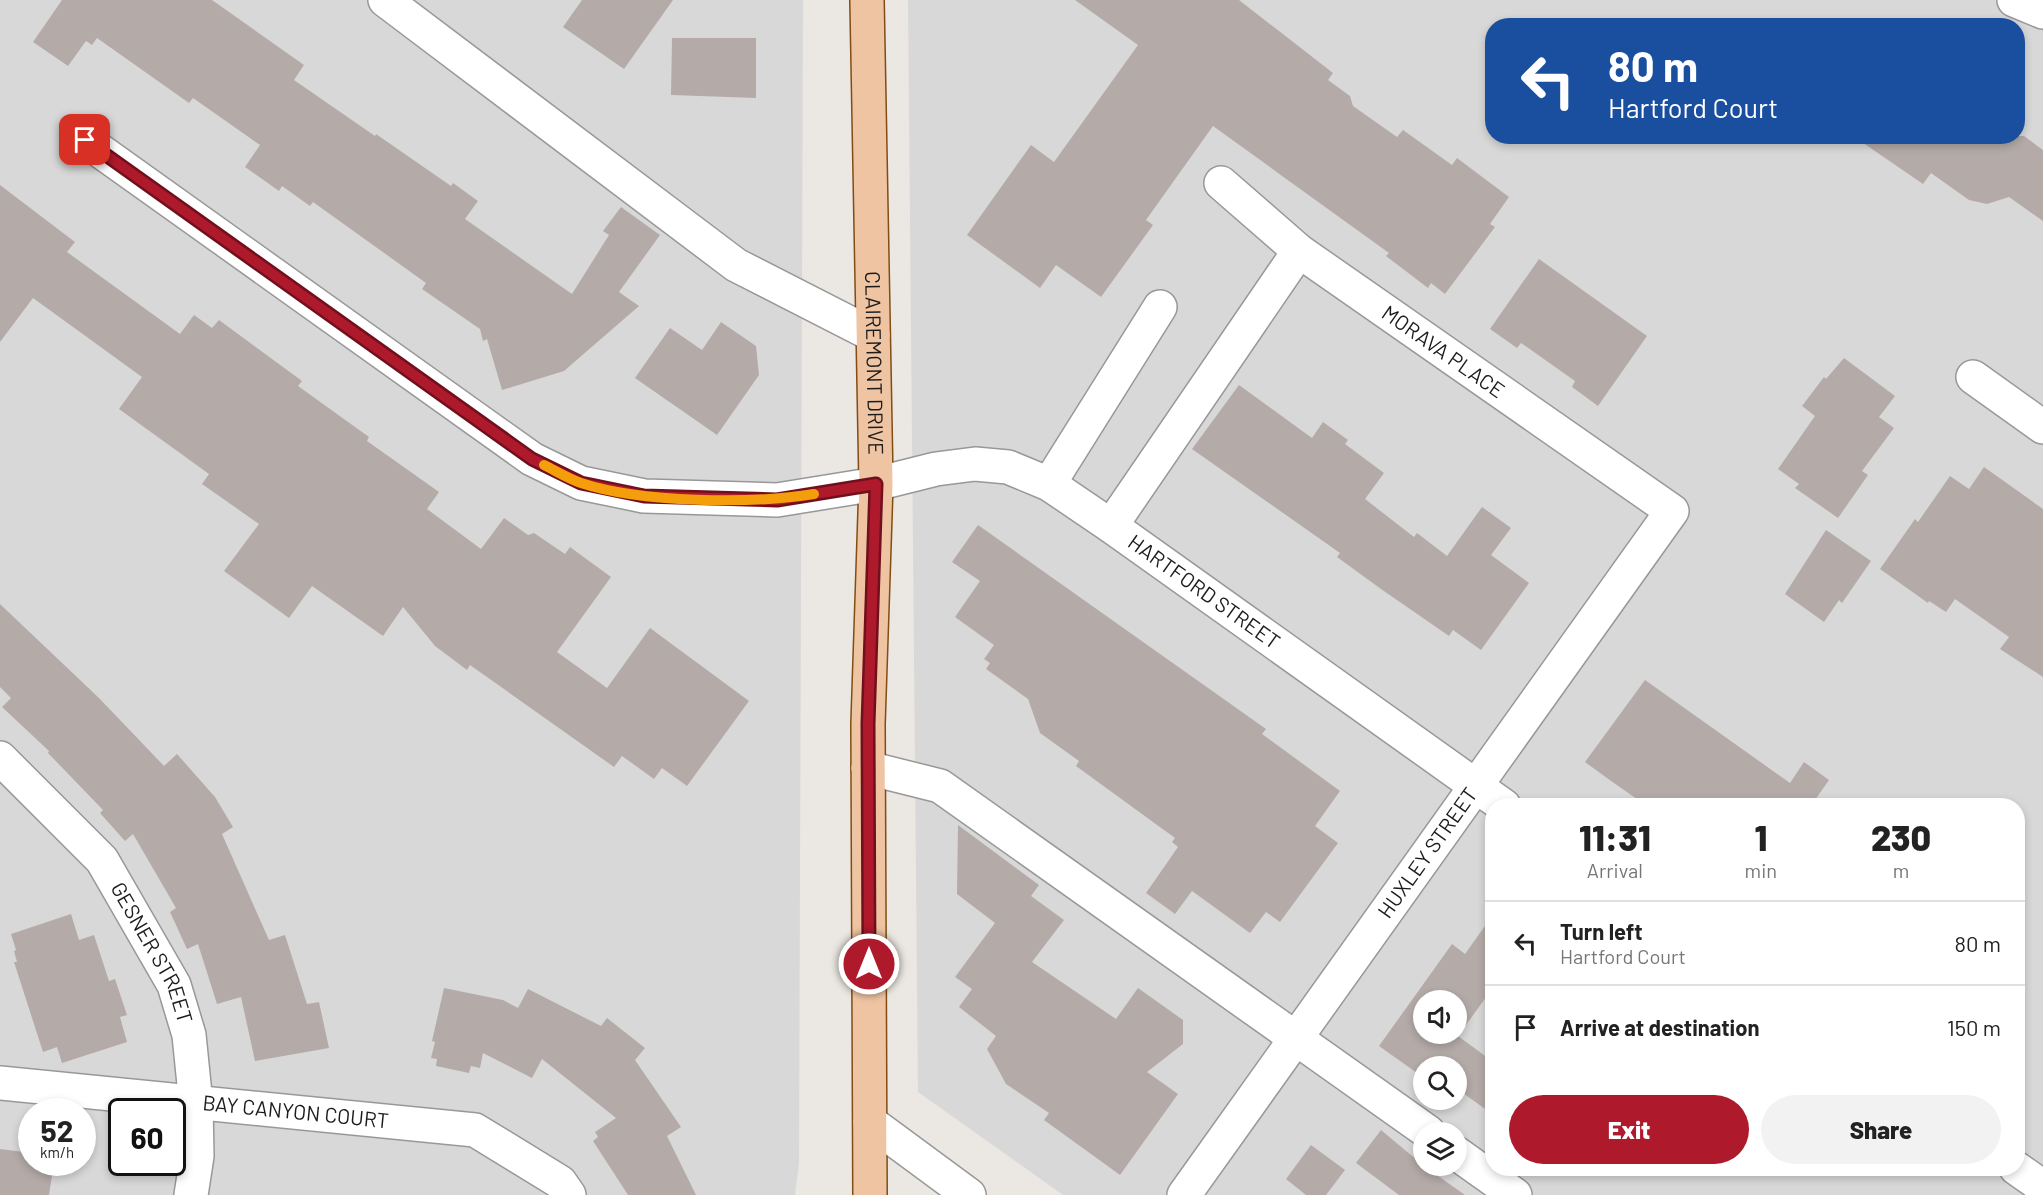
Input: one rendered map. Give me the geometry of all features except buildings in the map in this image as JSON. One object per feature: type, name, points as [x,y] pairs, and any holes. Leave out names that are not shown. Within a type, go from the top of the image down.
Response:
[{"type":"main road","name":"CLAIREMONT DRIVE","points":[[867,0],[876,484],[868,768],[870,1195]]},
{"type":"street","points":[[385,0],[736,265],[873,335]]},
{"type":"street","points":[[2014,0],[2043,12]]},
{"type":"street","name":"HARTFORD STREET","points":[[85,140],[532,459],[581,483],[644,496],[777,500],[876,484],[936,469],[975,464],[1008,467],[1049,484],[1111,526],[1493,798]]},
{"type":"street","name":"MORAVA PLACE","points":[[1221,183],[1299,251],[1672,511]]},
{"type":"street","points":[[1111,526],[1299,251]]},
{"type":"street","points":[[1049,484],[1160,307]]},
{"type":"street","points":[[1973,377],[2043,427]]},
{"type":"street","name":"HUXLEY STREET","points":[[1184,1195],[1672,511]]},
{"type":"street","name":"GESNER STREET","points":[[0,758],[102,860],[168,975],[189,1035],[196,1104],[197,1156],[191,1195]]},
{"type":"street","points":[[868,768],[940,786],[1294,1040],[1413,1122]]},
{"type":"street","name":"BAY CANYON COURT","points":[[0,1083],[475,1130],[560,1182],[569,1195]]},
{"type":"street","points":[[870,1122],[969,1195]]},
{"type":"street","points":[[1467,1161],[1485,1174]]},
{"type":"street","points":[[2025,1174],[2043,1187]]},
{"type":"street","points":[[1488,1176],[1515,1195]]},
{"type":"shaded area","points":[[0,0],[803,0],[799,1163],[795,1195],[0,1195]]},
{"type":"shaded area","points":[[908,0],[2043,0],[2043,1195],[1063,1195],[918,1092]]},
{"type":"slow traffic","points":[[544,465],[581,483],[644,496],[777,500],[814,494]]},
{"type":"route","points":[[85,140],[532,459],[581,483],[644,496],[777,500],[876,484],[868,724],[869,964]]}]
